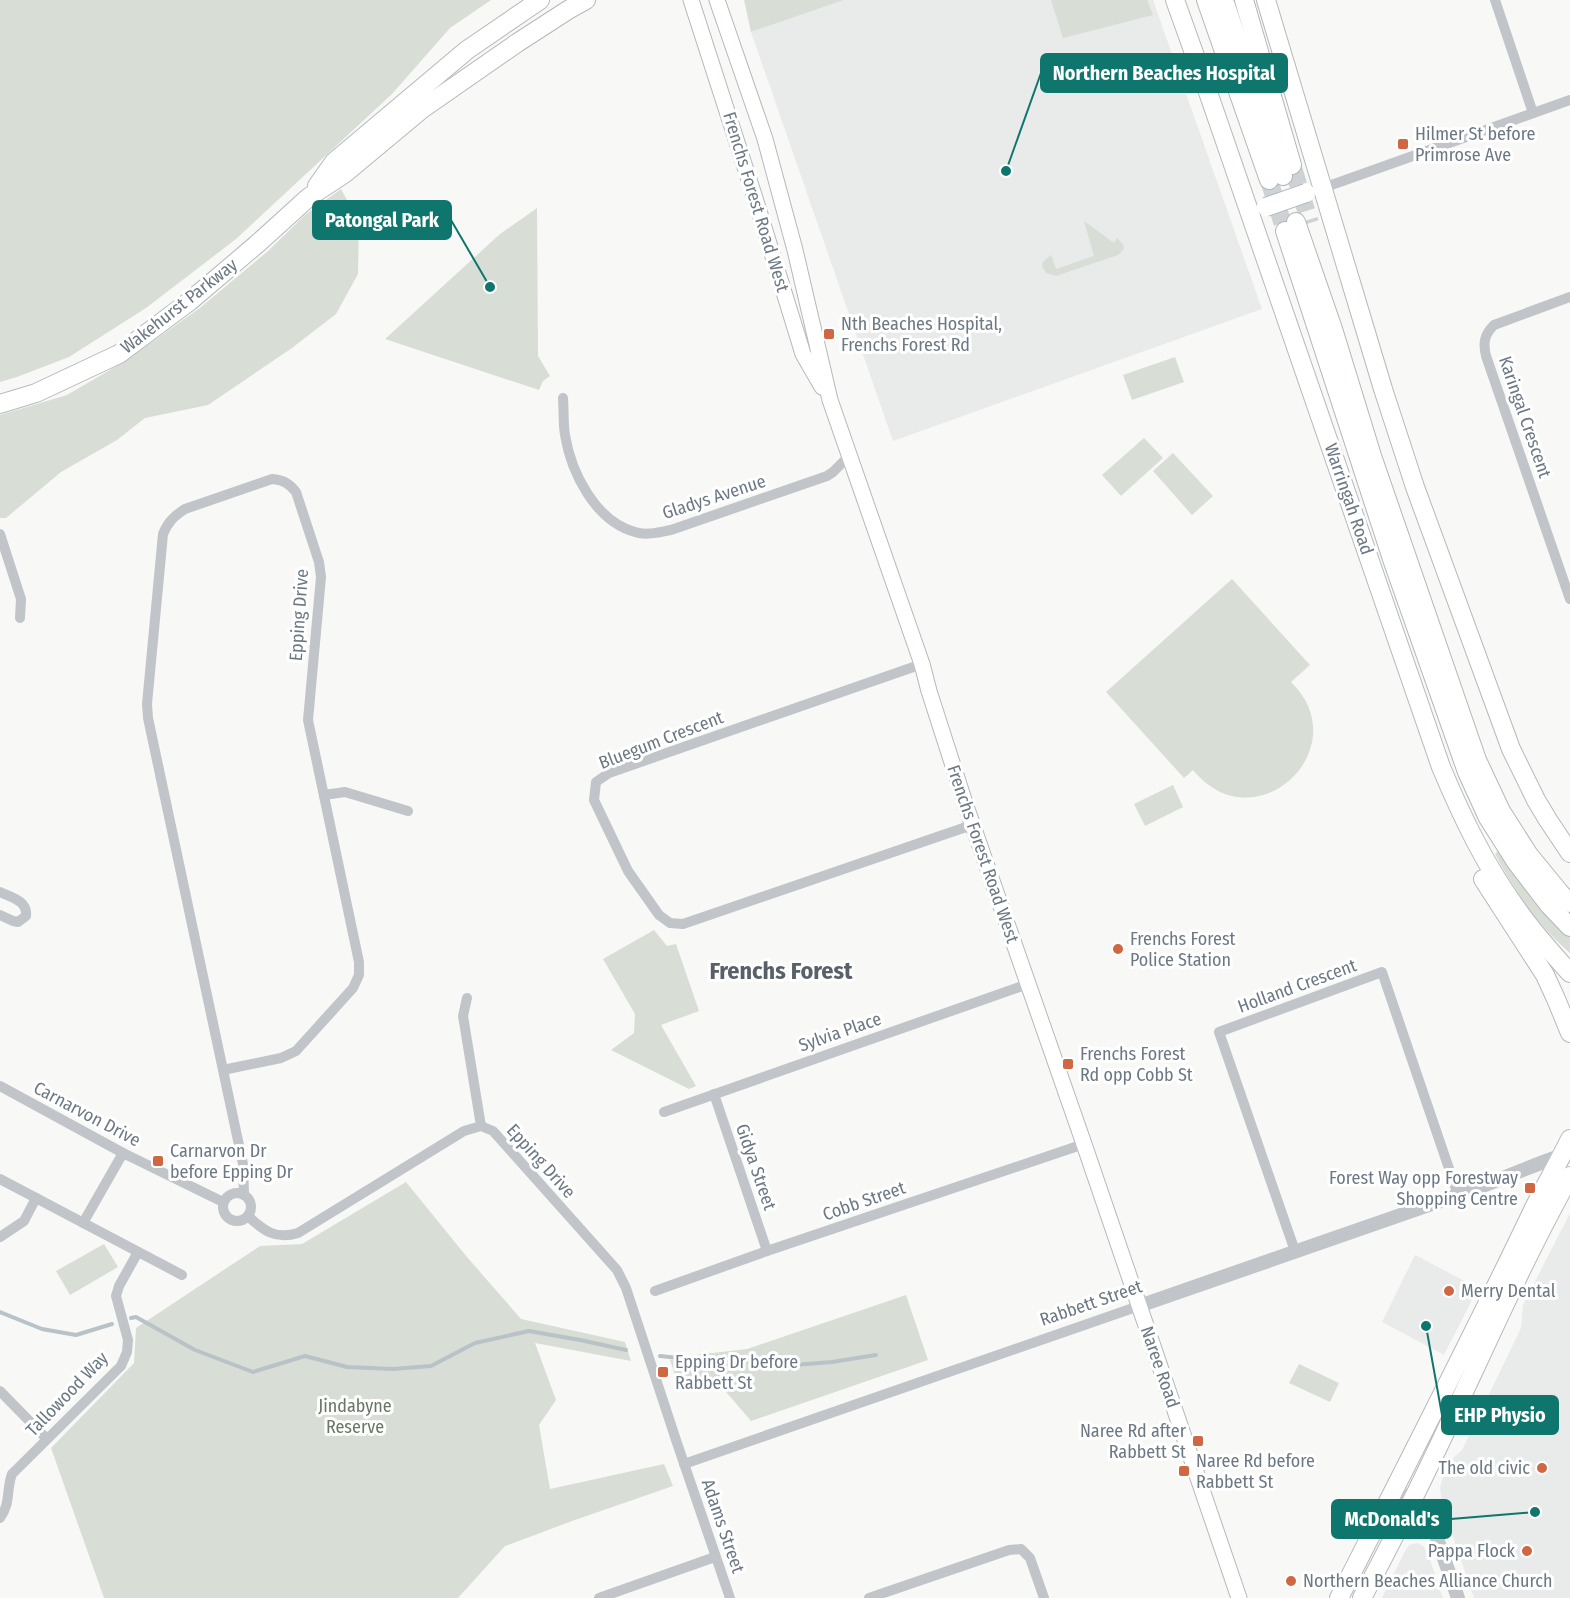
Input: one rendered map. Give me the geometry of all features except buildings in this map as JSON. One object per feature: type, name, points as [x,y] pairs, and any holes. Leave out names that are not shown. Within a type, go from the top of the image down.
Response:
[{"type":"main road","points":[[503,25],[526,0]]},
{"type":"main road","name":"Wakehurst Parkway","points":[[309,197],[334,162],[467,50],[540,0]]},
{"type":"main road","name":"Wakehurst Parkway","points":[[0,404],[36,393],[119,354],[190,301],[309,197],[344,174],[422,109],[517,43],[586,0]]},
{"type":"main road","name":"Frenchs Forest Road West","points":[[692,0],[803,354],[830,400]]},
{"type":"main road","name":"Frenchs Forest Road West","points":[[717,0],[765,140],[797,260],[830,400],[922,664],[972,825],[1139,1306]]},
{"type":"main road","name":"Warringah Road","points":[[1175,0],[1258,210],[1442,767],[1464,819],[1500,883],[1522,917],[1570,973]]},
{"type":"main road","points":[[1206,0],[1281,175]]},
{"type":"main road","points":[[1224,0],[1281,175]]},
{"type":"main road","points":[[1244,0],[1281,175]]},
{"type":"main road","points":[[1266,0],[1314,190],[1415,488],[1511,749],[1536,800],[1570,853]]},
{"type":"main road","points":[[1258,210],[1314,190]]},
{"type":"main road","name":"Warringah Road","points":[[1570,903],[1524,846],[1501,811],[1478,760],[1372,456],[1333,329],[1297,226],[1393,562],[1467,772],[1488,818],[1516,862],[1549,905],[1570,927]]},
{"type":"main road","points":[[1442,767],[1457,818],[1474,863],[1545,975],[1570,1033]]},
{"type":"main road","points":[[1339,1598],[1566,1147]]},
{"type":"main road","points":[[1362,1598],[1413,1500],[1546,1219],[1570,1176]]},
{"type":"main road","name":"Naree Road","points":[[1139,1306],[1239,1598]]},
{"type":"street","points":[[1495,0],[1533,113]]},
{"type":"street","points":[[1314,190],[1570,100]]},
{"type":"street","name":"Karingal Crescent","points":[[1570,297],[1494,325],[1484,341],[1486,356],[1570,599]]},
{"type":"street","name":"Gladys Avenue","points":[[563,398],[565,434],[573,466],[578,476],[593,503],[613,522],[635,532],[652,534],[671,530],[827,476],[849,456]]},
{"type":"street","name":"Epping Drive","points":[[223,1070],[281,1058],[296,1051],[353,988],[359,975],[359,962],[308,720],[321,577],[319,562],[296,492],[283,480],[272,479],[186,509],[168,523],[163,534],[147,704],[148,718],[243,1164],[244,1195]]},
{"type":"street","points":[[0,534],[21,599],[20,618]]},
{"type":"street","name":"Bluegum Crescent","points":[[922,664],[609,773],[596,782],[594,800],[628,871],[659,915],[670,923],[683,924],[972,825]]},
{"type":"street","points":[[324,795],[345,792],[408,811]]},
{"type":"street","points":[[0,892],[21,902],[27,911],[22,921],[18,922],[0,915]]},
{"type":"street","name":"Holland Crescent","points":[[1296,1251],[1219,1032],[1382,972],[1458,1195]]},
{"type":"street","name":"Sylvia Place","points":[[664,1112],[1028,984]]},
{"type":"street","points":[[467,998],[462,1016],[481,1126]]},
{"type":"street","name":"Carnarvon Drive","points":[[0,1086],[123,1153],[224,1202]]},
{"type":"street","name":"Gidya Street","points":[[714,1094],[767,1251]]},
{"type":"street","name":"Epping Drive","points":[[248,1216],[274,1236],[288,1237],[464,1131],[481,1126],[493,1131],[617,1270],[626,1288],[684,1464]]},
{"type":"street","name":"Cobb Street","points":[[655,1291],[1084,1144]]},
{"type":"street","name":"Rabbett Street","points":[[684,1464],[1458,1195],[1509,1175],[1566,1147]]},
{"type":"street","points":[[83,1223],[123,1153]]},
{"type":"street","points":[[0,1179],[182,1275]]},
{"type":"street","points":[[237,1192],[244,1195],[248,1198],[251,1207],[248,1216],[239,1221],[229,1219],[223,1211],[224,1202],[232,1193],[237,1192]]},
{"type":"street","points":[[0,1237],[24,1221],[36,1198]]},
{"type":"street","name":"Tallowood Way","points":[[0,1518],[7,1505],[12,1474],[121,1366],[127,1352],[128,1340],[116,1296],[138,1252]]},
{"type":"street","points":[[0,1391],[47,1439]]},
{"type":"street","name":"Adams Street","points":[[684,1464],[730,1598]]},
{"type":"street","points":[[1394,1490],[1413,1500],[1429,1516],[1458,1598]]},
{"type":"street","points":[[869,1598],[1009,1550],[1021,1549],[1030,1558],[1044,1598]]},
{"type":"street","points":[[599,1598],[715,1557]]},
{"type":"shaded area","points":[[844,0],[1153,0],[1262,309],[893,441],[751,32]]},
{"type":"shaded area","points":[[1570,1213],[1570,1598],[1474,1598],[1442,1505],[1440,1487],[1445,1470],[1462,1450],[1521,1328],[1523,1305]]},
{"type":"shaded area","points":[[1415,1255],[1478,1288],[1444,1355],[1382,1322]]},
{"type":"shaded area","points":[[1417,1543],[1423,1546],[1428,1554],[1443,1598],[1382,1598],[1409,1545]]},
{"type":"green space","points":[[0,0],[491,0],[450,28],[392,94],[236,239],[146,308],[69,357],[0,382]]},
{"type":"green space","points":[[744,0],[844,0],[751,32]]},
{"type":"green space","points":[[1051,0],[1147,0],[1153,15],[1063,38]]},
{"type":"green space","points":[[341,189],[359,222],[358,274],[336,314],[292,348],[208,405],[145,418],[117,440],[61,472],[6,518],[0,518],[0,415],[67,395],[127,360],[201,307],[268,251],[305,215]]},
{"type":"green space","points":[[537,208],[538,356],[550,376],[543,381],[539,390],[385,339],[500,234]]},
{"type":"green space","points":[[1084,221],[1114,243],[1117,238],[1123,244],[1124,249],[1118,255],[1056,276],[1046,273],[1042,266],[1043,262],[1051,255],[1056,269],[1094,256]]},
{"type":"green space","points":[[1175,357],[1184,382],[1132,400],[1123,375]]},
{"type":"green space","points":[[1144,438],[1163,458],[1121,496],[1102,475]]},
{"type":"green space","points":[[1173,453],[1213,496],[1192,515],[1153,471]]},
{"type":"green space","points":[[1232,579],[1310,665],[1291,682],[1309,708],[1313,734],[1306,759],[1291,779],[1269,793],[1244,798],[1218,791],[1193,770],[1184,778],[1106,692]]},
{"type":"green space","points":[[1173,785],[1183,807],[1145,826],[1134,804]]},
{"type":"green space","points":[[1499,850],[1549,917],[1570,937],[1570,953],[1537,919],[1510,881],[1495,854]]},
{"type":"green space","points":[[654,930],[667,946],[676,944],[699,1011],[661,1025],[696,1086],[689,1089],[611,1050],[634,1033],[635,1014],[603,959]]},
{"type":"green space","name":"Jindabyne Reserve","points":[[406,1182],[521,1319],[625,1342],[631,1361],[535,1343],[556,1400],[539,1425],[550,1489],[664,1464],[673,1486],[505,1546],[458,1598],[104,1598],[51,1448],[134,1363],[136,1328],[260,1246],[302,1244]]},
{"type":"green space","points":[[104,1244],[118,1267],[70,1295],[56,1271]]},
{"type":"green space","points":[[906,1295],[928,1360],[751,1421],[721,1386],[676,1378],[670,1360],[747,1349]]},
{"type":"green space","points":[[1299,1364],[1339,1383],[1330,1402],[1289,1383]]},
{"type":"waterway","points":[[0,1312],[42,1329],[76,1335],[112,1324]]},
{"type":"waterway","points":[[131,1318],[136,1317],[195,1350],[253,1372],[305,1356],[347,1367],[393,1369],[431,1366],[475,1343],[529,1331],[626,1350]]},
{"type":"waterway","points":[[660,1356],[708,1361],[733,1357],[767,1366],[832,1362],[876,1355]]},
{"type":"tunnel","points":[[1293,168],[1310,223]]},
{"type":"tunnel","points":[[1269,180],[1285,231]]},
{"type":"place","name":"Hilmer St before Primrose Ave","points":[[1403,144]]},
{"type":"place","name":"Northern Beaches Hospital","points":[[1006,171]]},
{"type":"place","name":"Patongal Park","points":[[490,287]]},
{"type":"place","name":"Nth Beaches Hospital, Frenchs Forest Rd","points":[[829,334]]},
{"type":"place","name":"Frenchs Forest Police Station","points":[[1118,949]]},
{"type":"place","name":"Frenchs Forest Rd opp Cobb St","points":[[1068,1064]]},
{"type":"place","name":"Carnarvon Dr before Epping Dr","points":[[158,1161]]},
{"type":"place","name":"Forest Way opp Forestway Shopping Centre","points":[[1530,1188]]},
{"type":"place","name":"Merry Dental","points":[[1449,1291]]},
{"type":"place","name":"EHP Physio","points":[[1426,1326]]},
{"type":"place","name":"Epping Dr before Rabbett St","points":[[663,1372]]},
{"type":"place","name":"Naree Rd after Rabbett St","points":[[1198,1441]]},
{"type":"place","name":"The old civic","points":[[1542,1468]]},
{"type":"place","name":"Naree Rd before Rabbett St","points":[[1184,1471]]},
{"type":"place","name":"McDonald's","points":[[1535,1512]]},
{"type":"place","name":"Pappa Flock","points":[[1527,1551]]},
{"type":"place","name":"Northern Beaches Alliance Church","points":[[1291,1581]]},
{"type":"district","name":"Frenchs Forest","points":[[781,971]]}]
